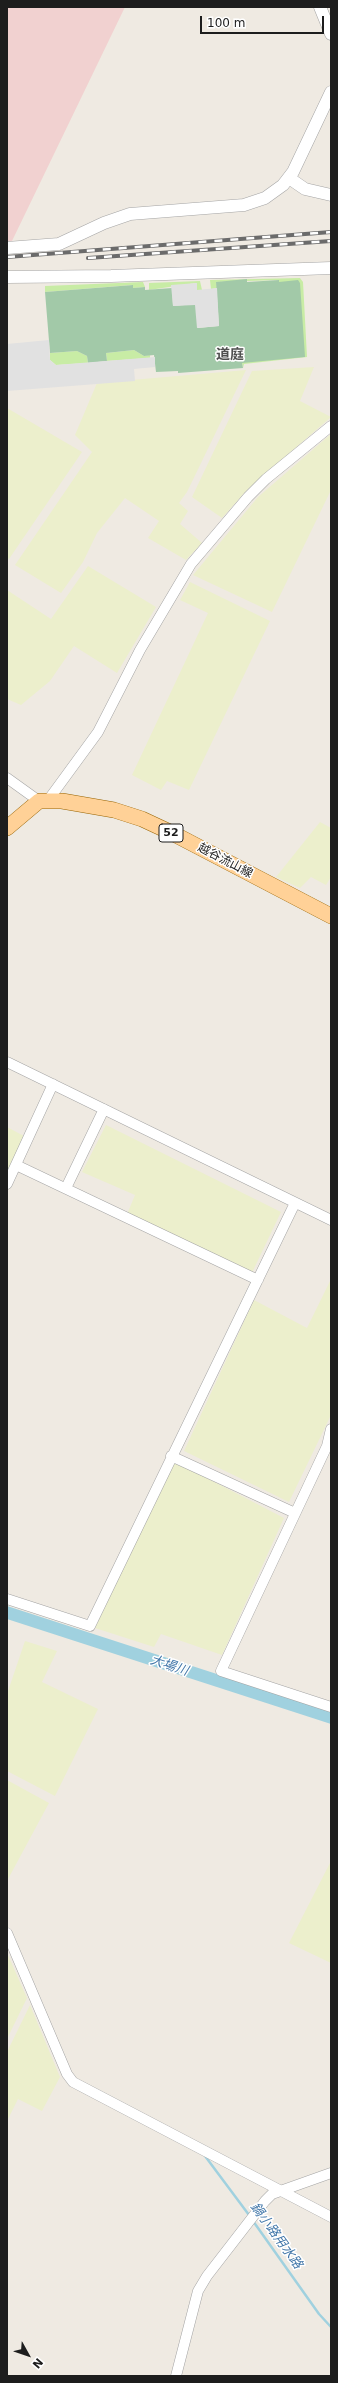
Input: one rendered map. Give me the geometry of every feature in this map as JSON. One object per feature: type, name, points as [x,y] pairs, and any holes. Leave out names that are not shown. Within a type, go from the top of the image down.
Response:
[{"type":"main road","points":[[7,828],[44,800]]},
{"type":"main road","name":"越谷流山線","points":[[44,800],[94,806],[142,819],[331,916]]},
{"type":"street","points":[[320,7],[331,34]]},
{"type":"street","points":[[7,248],[59,244],[104,223],[130,214],[244,205],[273,193],[289,178],[301,158],[331,92]]},
{"type":"street","points":[[289,178],[305,189],[331,195]]},
{"type":"street","points":[[7,277],[118,276],[331,268]]},
{"type":"street","points":[[7,778],[44,800],[98,732],[140,650],[191,564],[248,497],[331,426]]},
{"type":"street","points":[[7,1062],[331,1220]]},
{"type":"street","points":[[7,1184],[53,1084]]},
{"type":"street","points":[[66,1188],[104,1109]]},
{"type":"street","points":[[16,1165],[258,1280]]},
{"type":"street","points":[[7,1599],[90,1626],[171,1456],[295,1203]]},
{"type":"street","points":[[331,1429],[329,1447],[295,1513],[221,1671],[331,1707]]},
{"type":"street","points":[[171,1456],[295,1513]]},
{"type":"street","points":[[7,1933],[67,2074],[73,2082],[331,2217]]},
{"type":"street","points":[[176,2376],[198,2291],[207,2276],[265,2201],[281,2191],[331,2173]]},
{"type":"shaded area","points":[[7,7],[125,7],[12,241],[7,241]]},
{"type":"shaded area","points":[[197,283],[197,290],[217,288],[219,326],[197,328],[195,305],[173,306],[171,285]]},
{"type":"shaded area","points":[[49,340],[50,360],[56,365],[155,357],[155,367],[134,369],[135,381],[7,391],[7,344]]},
{"type":"green space","points":[[300,278],[303,282],[307,357],[244,364],[243,368],[242,363],[279,280],[216,282],[217,288],[211,289],[210,280]]},
{"type":"green space","points":[[247,279],[247,282],[279,280],[279,282],[298,280],[300,283],[305,357],[242,363],[243,368],[178,373],[178,371],[156,372],[154,355],[144,356],[134,350],[106,353],[107,361],[88,363],[87,356],[77,351],[50,353],[45,292],[133,285],[133,288],[145,287],[145,290],[172,288],[173,306],[196,304],[198,328],[219,326],[216,282]]},
{"type":"green space","points":[[200,281],[202,290],[197,290],[196,283],[149,290],[149,283]]},
{"type":"green space","points":[[143,282],[145,287],[133,288],[132,285],[45,292],[45,286]]},
{"type":"green space","points":[[134,350],[144,356],[150,355],[150,358],[107,361],[106,353]]},
{"type":"green space","points":[[77,351],[87,356],[88,363],[56,365],[50,360],[50,353]]},
{"type":"green space","points":[[314,367],[300,401],[331,417],[247,490],[222,518],[192,497],[252,371]]},
{"type":"green space","points":[[246,370],[187,492],[179,503],[188,511],[180,524],[202,543],[186,560],[148,538],[159,521],[125,498],[97,533],[83,562],[61,593],[15,565],[92,452],[75,435],[97,383]]},
{"type":"green space","points":[[7,408],[82,452],[9,559],[7,558]]},
{"type":"green space","points":[[331,434],[331,490],[272,612],[193,575],[258,497]]},
{"type":"green space","points":[[88,566],[156,607],[117,673],[74,646],[50,681],[21,705],[7,699],[7,590],[51,619]]},
{"type":"green space","points":[[190,582],[270,621],[189,790],[167,781],[161,790],[132,775],[208,613],[180,600]]},
{"type":"green space","points":[[320,822],[331,828],[331,877],[326,885],[311,877],[300,888],[276,877]]},
{"type":"green space","points":[[106,1125],[281,1212],[249,1279],[125,1219],[135,1195],[82,1172]]},
{"type":"green space","points":[[7,1127],[24,1136],[7,1172]]},
{"type":"green space","points":[[331,1279],[331,1415],[289,1502],[184,1451],[254,1300],[307,1328]]},
{"type":"green space","points":[[174,1461],[284,1518],[222,1655],[161,1634],[154,1647],[95,1628]]},
{"type":"green space","points":[[25,1641],[57,1651],[42,1682],[98,1709],[55,1796],[7,1771],[7,1694]]},
{"type":"green space","points":[[7,1780],[49,1803],[7,1881]]},
{"type":"green space","points":[[331,1861],[331,1963],[289,1943]]},
{"type":"green space","points":[[7,1953],[27,1998],[7,2039]]},
{"type":"green space","points":[[30,2005],[60,2077],[42,2111],[18,2099],[7,2121],[7,2052]]},
{"type":"water","name":"大場川","points":[[7,1606],[331,1711],[331,1724],[7,1619]]},
{"type":"waterway","name":"鍋小路用水路","points":[[205,2156],[249,2215]]},
{"type":"waterway","name":"鍋小路用水路","points":[[253,2221],[319,2314],[331,2327]]},
{"type":"railway","points":[[7,257],[331,232]]},
{"type":"railway","points":[[88,258],[331,241]]},
{"type":"district","name":"道庭","points":[[230,355]]}]
